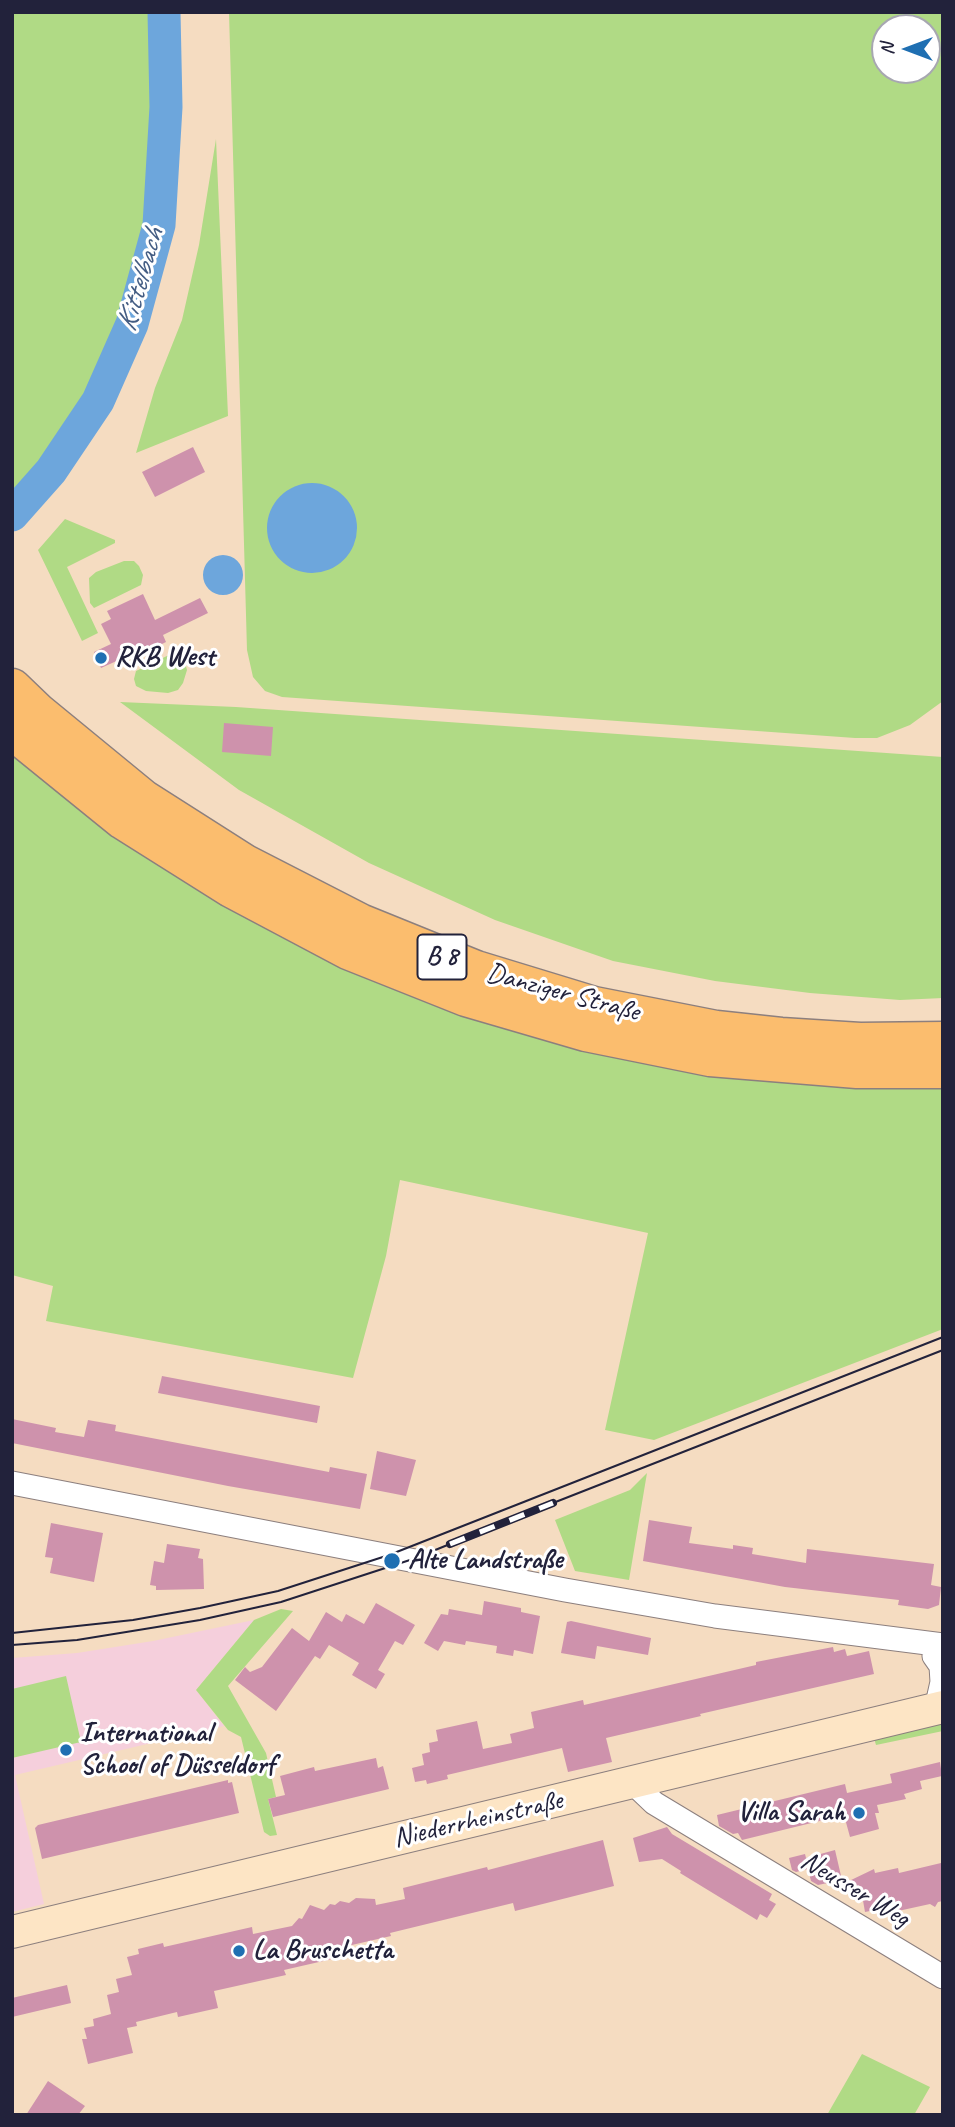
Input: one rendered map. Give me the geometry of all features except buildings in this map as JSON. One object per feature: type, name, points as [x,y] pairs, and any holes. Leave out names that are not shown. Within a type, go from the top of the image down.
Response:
[{"type":"highway","name":"Danziger Straße","points":[[12,688],[37,712],[143,799],[245,864],[360,923],[477,970],[594,1006],[716,1030],[860,1042],[943,1041]]},
{"type":"highway","name":"Danziger Straße","points":[[12,730],[123,820],[230,888],[348,950],[466,997],[586,1032],[710,1057],[857,1069],[943,1069]]},
{"type":"main road","name":"Niederrheinstraße","points":[[12,1932],[940,1708]]},
{"type":"street","points":[[12,1483],[715,1616],[908,1641],[940,1653],[940,1708]]},
{"type":"street","name":"Neusser Weg","points":[[633,1783],[654,1803],[943,1977]]},
{"type":"shaded area","name":"International School of Düsseldorf","points":[[254,1620],[196,1690],[224,1726],[15,1775],[44,1904],[12,1912],[12,1658],[77,1653],[153,1641]]},
{"type":"green space","points":[[12,12],[157,12],[160,109],[153,224],[126,324],[94,399],[47,467],[12,506]]},
{"type":"green space","points":[[229,12],[943,12],[943,701],[910,725],[877,738],[855,738],[282,697],[265,691],[253,677],[247,650]]},
{"type":"green space","points":[[216,139],[228,416],[136,453],[155,388],[182,320],[199,245]]},
{"type":"green space","points":[[65,519],[115,540],[115,543],[67,567],[98,633],[82,641],[38,550]]},
{"type":"green space","points":[[124,561],[134,561],[139,566],[143,575],[141,585],[94,608],[90,603],[89,578],[96,572]]},
{"type":"green space","points":[[179,653],[187,670],[178,690],[168,693],[146,691],[136,686],[136,671],[171,654]]},
{"type":"green space","points":[[120,702],[236,707],[943,757],[943,998],[900,1000],[810,993],[715,981],[613,961],[495,920],[369,863],[239,790]]},
{"type":"green space","points":[[12,744],[174,873],[943,1082],[943,1329],[654,1440],[605,1430],[648,1233],[400,1180],[386,1256],[353,1378],[46,1321],[53,1286],[12,1275]]},
{"type":"green space","points":[[647,1473],[629,1580],[575,1571],[555,1520],[630,1490]]},
{"type":"green space","points":[[281,1609],[293,1611],[228,1686],[266,1753],[276,1797],[268,1799],[277,1835],[270,1836],[264,1832],[241,1737],[228,1730],[196,1690],[254,1620]]},
{"type":"green space","points":[[66,1676],[81,1742],[12,1758],[12,1689]]},
{"type":"green space","points":[[943,1721],[943,1731],[876,1745],[874,1738]]},
{"type":"green space","points":[[862,2054],[930,2087],[914,2115],[827,2115]]},
{"type":"water","points":[[303,483],[321,483],[337,490],[350,503],[357,519],[357,537],[350,553],[337,566],[321,573],[303,573],[287,566],[274,553],[267,537],[267,519],[274,503],[287,490]]},
{"type":"water","points":[[223,555],[231,556],[237,561],[242,567],[242,583],[237,589],[231,594],[223,595],[215,594],[209,589],[204,583],[203,575],[204,567],[209,561],[215,556]]},
{"type":"waterway","name":"Kittelbach","points":[[12,515],[51,471],[98,401],[132,324],[159,225],[166,107],[164,12]]},
{"type":"tram line","points":[[12,1633],[133,1620],[278,1591],[389,1555],[943,1337]]},
{"type":"tram line","points":[[553,1503],[943,1350]]},
{"type":"tram line","points":[[12,1645],[77,1640],[200,1620],[281,1602],[413,1559],[450,1544]]},
{"type":"railway","points":[[450,1544],[553,1503]]},
{"type":"place","name":"RKB West","points":[[101,658]]},
{"type":"place","name":"Alte Landstraße","points":[[392,1561]]},
{"type":"place","name":"International School of Düsseldorf","points":[[66,1750]]},
{"type":"place","name":"Villa Sarah","points":[[859,1813]]},
{"type":"place","name":"La Bruschetta","points":[[239,1951]]}]
